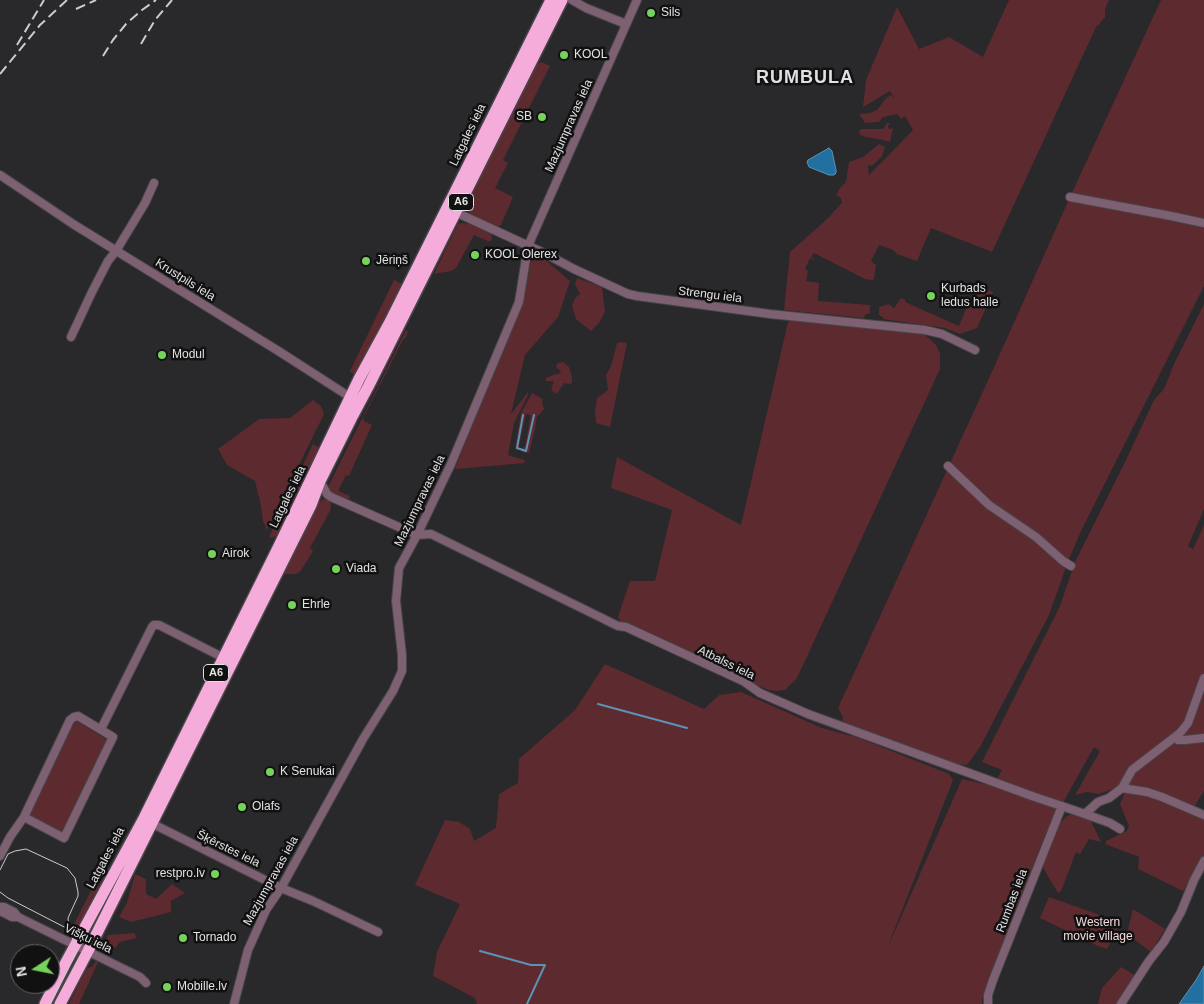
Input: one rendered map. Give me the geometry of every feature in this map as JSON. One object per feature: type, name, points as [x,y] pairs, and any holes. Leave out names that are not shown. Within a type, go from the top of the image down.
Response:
[{"type":"highway","name":"Latgales iela","points":[[451,210],[551,0]]},
{"type":"highway","name":"Latgales iela","points":[[60,1004],[311,505],[355,400],[360,379],[562,0]]},
{"type":"highway","name":"Latgales iela","points":[[44,1004],[144,818],[355,400]]},
{"type":"street","points":[[572,0],[586,8],[626,24]]},
{"type":"street","name":"Mazjumpravas iela","points":[[234,1004],[248,950],[266,910],[281,888],[402,671],[396,601],[399,568],[451,464],[519,302],[528,246],[636,0]]},
{"type":"street","name":"Krustpils iela","points":[[0,175],[116,251],[355,400]]},
{"type":"street","points":[[71,337],[108,261],[145,203],[154,183]]},
{"type":"street","points":[[1070,197],[1204,223]]},
{"type":"street","name":"Strengu iela","points":[[451,210],[620,290],[637,296],[770,314],[925,330],[942,334],[975,350]]},
{"type":"street","points":[[948,466],[989,505],[1030,533],[1063,562],[1071,566]]},
{"type":"street","points":[[320,482],[331,498]]},
{"type":"street","points":[[311,505],[320,499],[331,498]]},
{"type":"street","name":"Atbalss iela","points":[[331,498],[417,535],[432,534],[618,626],[626,627],[743,682],[760,693],[808,714],[1110,823],[1120,829]]},
{"type":"street","points":[[100,729],[154,625],[224,658]]},
{"type":"street","points":[[1085,814],[1089,808],[1109,798],[1122,788],[1132,770],[1180,734],[1188,723],[1204,678]]},
{"type":"street","points":[[0,856],[10,836],[24,817],[70,720],[78,716],[113,737],[64,838],[24,817]]},
{"type":"street","points":[[1175,737],[1178,740],[1204,738]]},
{"type":"street","points":[[1122,788],[1147,792],[1204,815]]},
{"type":"street","name":"Rumbas iela","points":[[988,1004],[988,995],[993,980],[1062,806]]},
{"type":"street","name":"Šķērstes iela","points":[[151,823],[281,888],[378,932]]},
{"type":"street","points":[[1121,1004],[1164,942],[1182,912],[1194,880],[1204,861]]},
{"type":"street","name":"Višķu iela","points":[[0,908],[2,912],[12,917],[18,916],[140,977],[146,983]]},
{"type":"green space","points":[[1009,0],[1109,0],[1105,9],[1105,18],[1097,25],[992,252],[931,228],[917,261],[879,245],[871,261],[876,265],[874,279],[872,280],[865,279],[814,253],[811,257],[814,260],[810,258],[805,269],[808,271],[806,281],[819,283],[818,301],[870,305],[870,313],[865,315],[864,318],[784,310],[790,252],[842,203],[841,198],[836,195],[846,182],[849,162],[863,157],[879,144],[885,147],[882,156],[873,165],[868,166],[869,175],[913,130],[905,116],[901,119],[897,114],[883,117],[879,122],[865,123],[859,114],[877,110],[886,98],[891,95],[895,99],[890,91],[863,107],[866,80],[897,7],[919,49],[949,37],[983,57]]},
{"type":"green space","points":[[1161,0],[1204,0],[1204,286],[1081,531],[1049,615],[980,747],[967,765],[956,764],[842,723],[843,717],[838,708]]},
{"type":"green space","points":[[542,62],[550,66],[503,160],[508,163],[495,188],[513,197],[501,225],[497,227],[470,215],[467,206],[483,169],[534,68]]},
{"type":"green space","points":[[887,123],[890,123],[889,129],[893,128],[890,142],[860,135],[859,131],[861,129],[883,129]]},
{"type":"green space","points":[[458,224],[471,224],[491,234],[491,241],[474,235],[456,268],[451,271],[434,274]]},
{"type":"green space","points":[[542,257],[570,281],[558,317],[525,355],[511,414],[528,392],[528,395],[514,423],[508,455],[524,460],[525,463],[455,469],[499,356],[523,303],[531,260]]},
{"type":"green space","points":[[577,278],[602,287],[605,311],[600,322],[591,331],[576,319],[572,306],[575,298],[580,294],[575,284]]},
{"type":"green space","points":[[394,280],[402,284],[356,375],[351,373],[350,371]]},
{"type":"green space","points":[[976,284],[993,292],[977,328],[960,334],[945,328],[883,319],[879,314],[879,307],[889,304],[894,308],[901,298],[905,302],[959,326]]},
{"type":"green space","points":[[1204,304],[1204,509],[1188,546],[1193,549],[1204,525],[1204,791],[1194,807],[1204,818],[1204,859],[1183,891],[1138,869],[1139,857],[1105,844],[1106,841],[1127,831],[1129,826],[1120,804],[1126,790],[1118,787],[1099,794],[1087,792],[1075,795],[1100,751],[1094,747],[1045,835],[982,999],[982,1004],[477,1004],[475,998],[433,976],[437,952],[460,904],[415,885],[445,820],[459,822],[470,829],[474,841],[496,828],[499,794],[518,783],[519,759],[575,710],[605,664],[704,709],[719,695],[741,692],[822,728],[859,738],[949,774],[953,780],[886,951],[962,779],[993,786],[1002,770],[982,762],[1060,606],[1075,562],[1154,400],[1164,389],[1174,364]]},
{"type":"green space","points":[[792,319],[923,333],[936,345],[940,354],[940,369],[797,678],[785,690],[777,691],[769,690],[746,681],[620,621],[618,617],[630,581],[655,581],[672,510],[611,488],[617,457],[741,525],[788,322]]},
{"type":"green space","points":[[406,330],[408,332],[406,337],[363,418],[364,421],[372,425],[349,476],[346,475],[338,491],[350,496],[347,500],[329,491],[328,487]]},
{"type":"green space","points":[[617,343],[627,343],[610,427],[596,423],[595,411],[597,398],[608,390],[606,375],[611,366]]},
{"type":"green space","points":[[563,362],[569,367],[572,383],[564,383],[557,394],[551,390],[554,381],[546,381],[546,378],[559,374],[561,371],[556,366],[558,363]]},
{"type":"green space","points":[[532,393],[543,399],[544,409],[537,416],[529,453],[522,452],[521,449],[525,446],[531,415],[526,414],[518,450],[515,449],[521,413]]},
{"type":"green space","points":[[313,400],[321,406],[324,414],[267,530],[263,521],[255,481],[227,465],[218,449],[259,419],[290,418]]},
{"type":"green space","points":[[313,444],[320,448],[312,469],[277,535],[273,538],[269,537]]},
{"type":"green space","points":[[324,499],[330,500],[331,509],[310,548],[313,551],[300,572],[296,574],[283,574],[318,503]]},
{"type":"green space","points":[[78,722],[109,741],[64,833],[31,817],[30,814],[74,723]]},
{"type":"green space","points":[[1075,814],[1090,819],[1101,842],[1089,839],[1080,854],[1076,852],[1061,891],[1058,893],[1042,866],[1059,824],[1067,816]]},
{"type":"green space","points":[[135,874],[146,879],[146,894],[156,899],[172,884],[185,893],[171,901],[171,912],[131,922],[119,917],[127,903]]},
{"type":"green space","points":[[98,877],[101,882],[79,927],[74,924]]},
{"type":"green space","name":"Western movie village","points":[[1049,897],[1111,919],[1118,928],[1107,949],[1040,918]]},
{"type":"green space","points":[[1133,909],[1165,929],[1151,952],[1127,934]]},
{"type":"green space","points":[[135,933],[136,938],[120,942],[116,947],[106,949],[104,943],[108,935]]},
{"type":"green space","points":[[95,962],[98,962],[79,1004],[69,1004],[86,969],[93,966]]},
{"type":"green space","points":[[1121,967],[1136,976],[1117,1004],[1098,1004],[1102,988]]},
{"type":"water","points":[[829,148],[832,151],[836,170],[834,175],[829,175],[809,167],[808,160]]},
{"type":"water","points":[[1204,966],[1204,1004],[1179,1004],[1196,980]]},
{"type":"waterway","points":[[523,415],[517,448],[526,451],[534,415]]},
{"type":"waterway","points":[[598,704],[687,728]]},
{"type":"waterway","points":[[480,951],[531,965],[545,965],[527,1004]]},
{"type":"tram line","points":[[0,870],[8,854],[26,849],[67,868],[75,878],[78,896],[68,918],[69,929],[74,943],[74,957],[50,1004]]},
{"type":"tram line","points":[[0,892],[72,931]]},
{"type":"railway","points":[[17,45],[44,0]]},
{"type":"railway","points":[[0,74],[40,25],[67,0]]},
{"type":"railway","points":[[76,9],[96,0]]},
{"type":"railway","points":[[103,56],[126,24],[156,0]]},
{"type":"railway","points":[[141,44],[155,20],[172,0]]},
{"type":"place","name":"Sils","points":[[651,13]]},
{"type":"place","name":"KOOL","points":[[564,55]]},
{"type":"place","name":"SB","points":[[542,117]]},
{"type":"place","name":"KOOL Olerex","points":[[475,255]]},
{"type":"place","name":"Jēriņš","points":[[366,261]]},
{"type":"place","name":"Kurbads ledus halle","points":[[931,296]]},
{"type":"place","name":"Modul","points":[[162,355]]},
{"type":"place","name":"Airok","points":[[212,554]]},
{"type":"place","name":"Viada","points":[[336,569]]},
{"type":"place","name":"Ehrle","points":[[292,605]]},
{"type":"place","name":"K Senukai","points":[[270,772]]},
{"type":"place","name":"Olafs","points":[[242,807]]},
{"type":"place","name":"restpro.lv","points":[[215,874]]},
{"type":"place","name":"Tornado","points":[[183,938]]},
{"type":"place","name":"Mobille.lv","points":[[167,987]]},
{"type":"district","name":"RUMBULA","points":[[805,78]]}]
